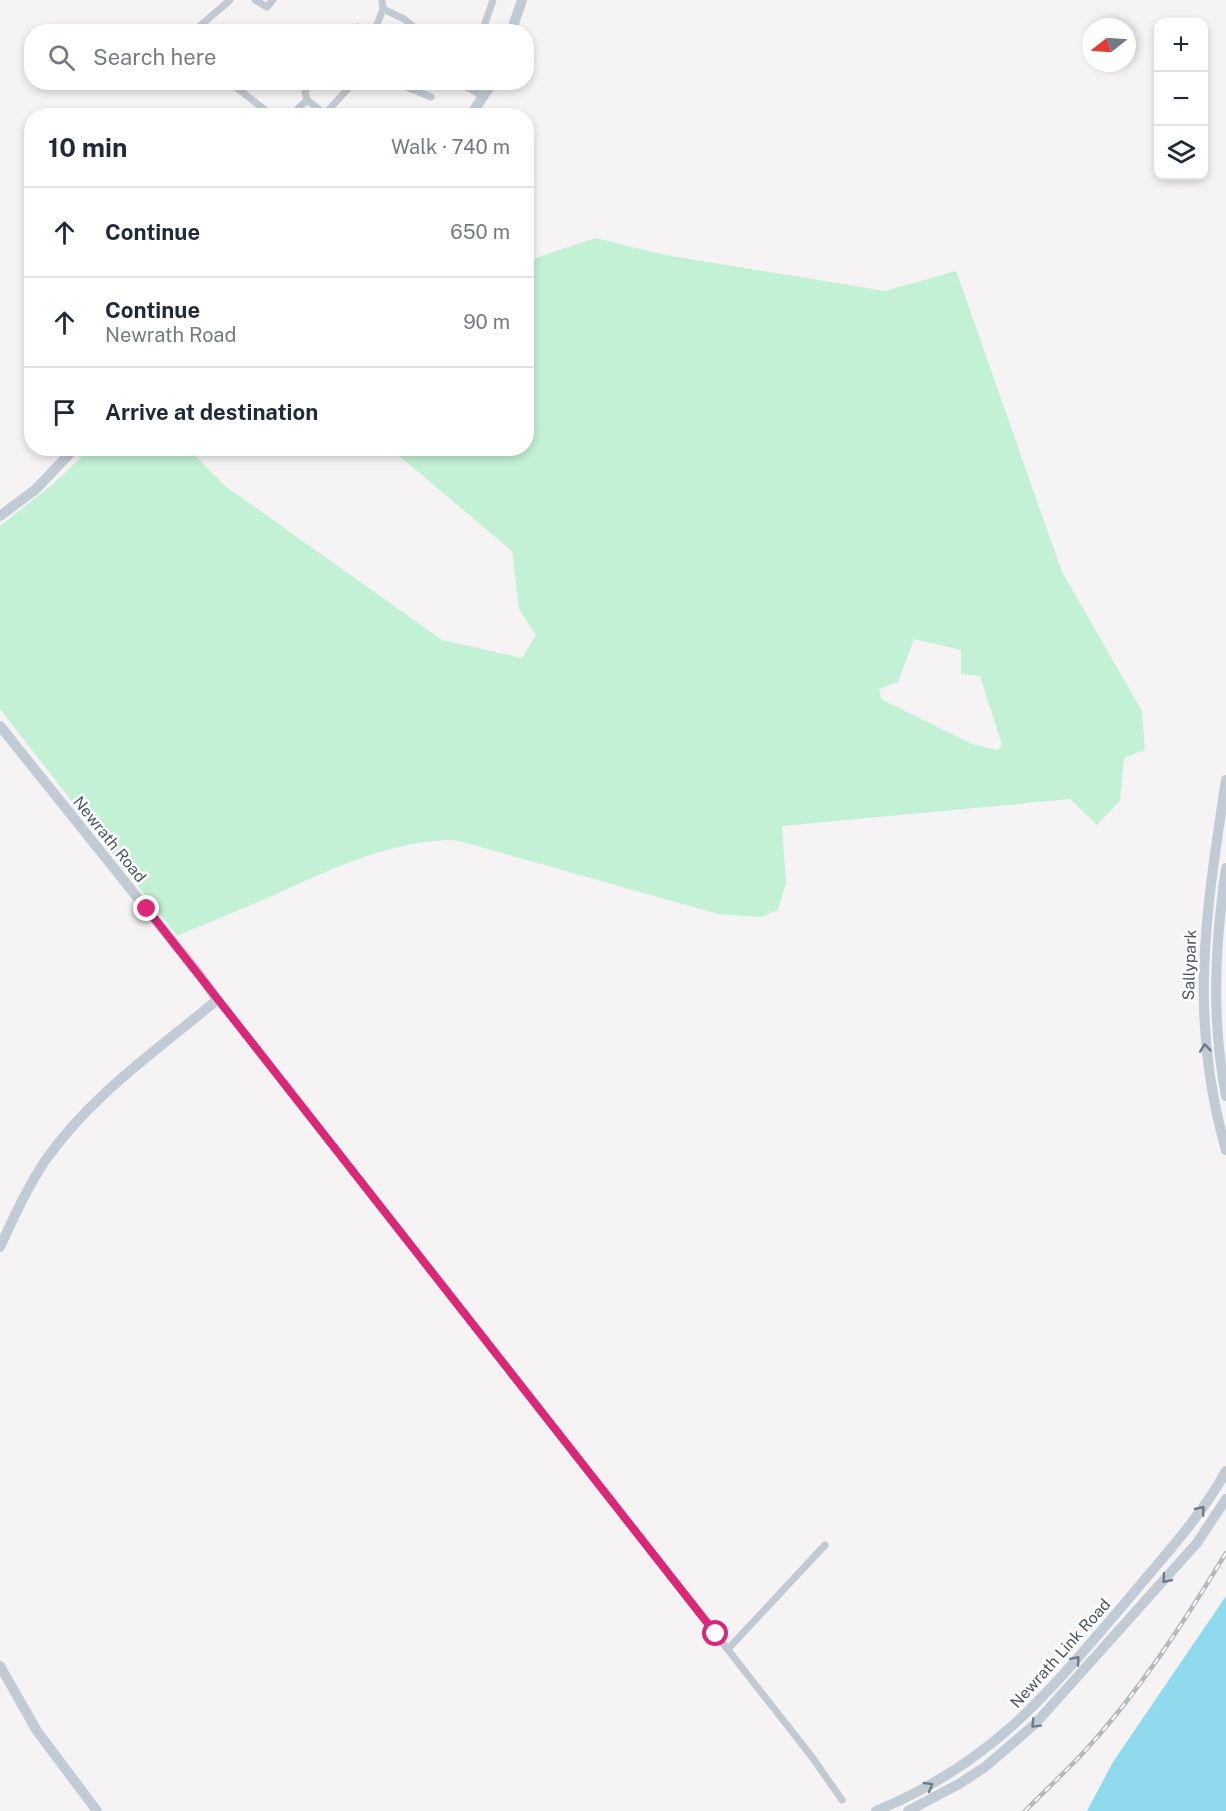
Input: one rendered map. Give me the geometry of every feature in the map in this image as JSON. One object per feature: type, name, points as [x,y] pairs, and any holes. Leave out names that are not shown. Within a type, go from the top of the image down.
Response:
[{"type":"main road","points":[[514,24],[522,0]]},
{"type":"main road","points":[[476,108],[488,90]]},
{"type":"main road","points":[[0,516],[36,489],[67,456]]},
{"type":"main road","name":"Newrath Road","points":[[0,726],[202,978],[217,1000]]},
{"type":"main road","name":"Sallypark","points":[[1226,780],[1206,921],[1203,989],[1207,1063],[1226,1150]]},
{"type":"main road","name":"Sallypark","points":[[1226,868],[1218,923],[1216,980],[1218,1042],[1226,1096]]},
{"type":"main road","points":[[0,1247],[28,1189],[46,1160],[91,1106],[129,1070],[217,1000]]},
{"type":"main road","name":"Newrath Link Road","points":[[876,1811],[920,1792],[955,1772],[1003,1736],[1031,1710],[1147,1577],[1213,1494],[1226,1471]]},
{"type":"main road","name":"Newrath Link Road","points":[[908,1811],[959,1784],[985,1767],[1035,1724],[1197,1543],[1226,1499]]},
{"type":"main road","points":[[0,1666],[37,1731],[97,1811]]},
{"type":"street","points":[[202,24],[230,0]]},
{"type":"street","points":[[255,0],[267,7],[273,0]]},
{"type":"street","points":[[377,24],[383,9],[382,0]]},
{"type":"street","points":[[485,24],[493,0]]},
{"type":"street","points":[[383,9],[410,24]]},
{"type":"street","points":[[239,90],[262,108]]},
{"type":"street","points":[[306,90],[307,100],[316,108]]},
{"type":"street","points":[[330,108],[347,90]]},
{"type":"street","points":[[412,90],[431,98]]},
{"type":"street","points":[[472,90],[484,97]]},
{"type":"street","points":[[298,108],[307,100]]},
{"type":"street","points":[[217,1000],[229,1012],[728,1649],[842,1800]]},
{"type":"street","points":[[728,1649],[825,1545]]},
{"type":"green space","points":[[595,238],[665,255],[885,291],[956,271],[1062,572],[1142,711],[1145,750],[1124,758],[1120,801],[1097,825],[1070,799],[782,826],[786,883],[778,910],[761,917],[718,914],[456,840],[407,845],[360,858],[177,936],[0,709],[0,526],[53,484],[83,456],[196,456],[225,486],[442,640],[522,658],[536,635],[519,609],[512,551],[399,456],[534,456],[534,259]],"holes":[[[914,639],[961,650],[961,674],[980,676],[1002,745],[997,750],[972,744],[881,699],[879,689],[898,682]]]},
{"type":"water","points":[[1226,1596],[1226,1811],[1087,1811],[1113,1762]]},
{"type":"railway","points":[[1025,1811],[1084,1752],[1142,1681],[1226,1553]]},
{"type":"route","points":[[147,909],[716,1634]]}]
